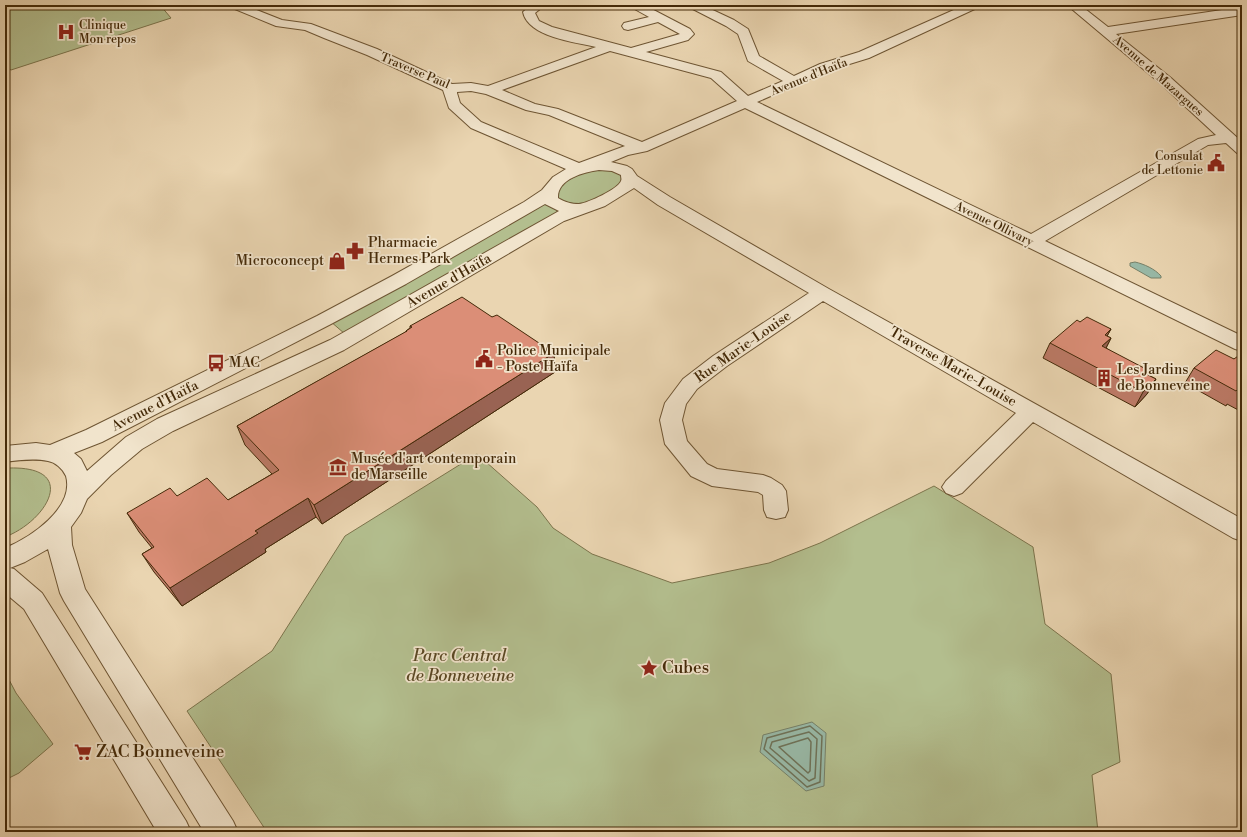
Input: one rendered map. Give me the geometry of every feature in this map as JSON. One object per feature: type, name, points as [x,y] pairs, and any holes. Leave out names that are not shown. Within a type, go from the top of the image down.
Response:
[{"type":"street","name":"Traverse Paul","points":[[234,5],[280,23],[307,27],[328,35],[372,52],[450,88],[471,86],[489,90],[531,107],[554,112],[642,148]]},
{"type":"street","name":"Avenue Ollivary","points":[[539,5],[529,12],[529,17],[538,25],[556,33],[712,74],[747,103],[1242,344]]},
{"type":"street","points":[[631,52],[688,34],[635,5]]},
{"type":"street","points":[[692,5],[730,23],[744,32],[753,58],[781,75],[795,81]]},
{"type":"street","name":"Avenue d'Haïfa","points":[[52,453],[94,436],[400,280],[530,206],[548,194],[554,183],[582,168],[625,151],[642,148],[825,68],[864,55],[975,5]]},
{"type":"street","name":"Avenue de Mazargues","points":[[1073,5],[1106,30],[1166,81],[1242,150]]},
{"type":"street","points":[[1106,30],[1125,29],[1242,11]]},
{"type":"street","points":[[628,26],[660,18]]},
{"type":"street","points":[[489,90],[609,47]]},
{"type":"street","points":[[450,88],[454,105],[476,125],[582,168]]},
{"type":"street","points":[[1030,242],[1203,142],[1214,139],[1229,138]]},
{"type":"street","points":[[606,201],[627,186],[633,164],[642,148]]},
{"type":"street","name":"Traverse Marie-Louise","points":[[582,168],[610,165],[625,171],[630,177],[664,201],[822,293],[1242,531]]},
{"type":"street","points":[[548,194],[550,200],[560,206],[578,209]]},
{"type":"street","name":"Traverse Marie-Louise","points":[[606,201],[641,198],[664,201]]},
{"type":"street","name":"Avenue d'Haïfa","points":[[77,495],[103,469],[134,443],[172,422],[320,353],[436,289],[558,217],[578,209],[606,201]]},
{"type":"street","name":"Rue Marie-Louise","points":[[776,510],[774,491],[763,484],[712,477],[699,470],[676,444],[671,420],[676,403],[690,384],[720,361],[822,293]]},
{"type":"street","points":[[298,333],[320,353]]},
{"type":"street","points":[[954,487],[1031,411]]},
{"type":"street","points":[[5,454],[30,451],[52,453],[66,459],[75,469],[79,481],[77,495],[71,510],[59,524],[38,542],[5,559]]},
{"type":"street","points":[[59,524],[59,545],[72,593],[222,832]]},
{"type":"street","points":[[5,577],[33,601],[175,832]]},
{"type":"green space","name":"Clinique Mon repos","points":[[5,5],[160,5],[171,18],[11,70],[5,67]]},
{"type":"green space","points":[[597,168],[611,170],[620,174],[623,180],[611,192],[593,201],[583,203],[564,202],[557,197],[557,188],[576,176]]},
{"type":"green space","points":[[540,204],[547,204],[558,210],[555,214],[345,334],[330,321]]},
{"type":"green space","name":"Parc Central de Bonneveine","points":[[477,454],[537,507],[553,528],[592,554],[672,583],[769,563],[820,543],[934,486],[1033,547],[1045,624],[1111,674],[1120,762],[1092,775],[1098,832],[267,832],[187,711],[272,651],[345,536]]},
{"type":"green space","points":[[5,469],[31,470],[44,476],[50,485],[49,496],[43,508],[33,519],[20,529],[5,537]]},
{"type":"green space","points":[[5,672],[16,693],[53,744],[19,773],[5,780]]},
{"type":"water","points":[[1135,262],[1153,269],[1159,273],[1161,278],[1151,278],[1130,266],[1130,263]]},
{"type":"water","points":[[812,722],[826,733],[824,786],[806,791],[760,752],[763,735]]},
{"type":"building","name":"Musée d'art contemporain de Marseille","points":[[462,297],[492,317],[497,315],[554,353],[314,505],[308,498],[255,531],[258,533],[170,588],[142,554],[154,547],[127,513],[170,488],[177,496],[207,478],[228,500],[279,470],[237,426],[407,331],[412,327],[410,326]]},
{"type":"building","points":[[1087,317],[1111,329],[1105,335],[1111,338],[1102,346],[1144,368],[1148,375],[1156,379],[1143,392],[1050,343],[1077,320],[1080,322]]},
{"type":"building","points":[[1216,350],[1234,359],[1238,356],[1242,358],[1242,392],[1236,391],[1194,368]]},
{"type":"place","name":"Clinique Mon repos","points":[[66,32]]},
{"type":"place","name":"Consulat de Lettonie","points":[[1216,163]]},
{"type":"place","name":"Pharmacie Hermes Park","points":[[355,251]]},
{"type":"place","name":"Microconcept","points":[[337,261]]},
{"type":"place","name":"Police Municipale - Poste Haïfa","points":[[484,359]]},
{"type":"place","name":"MAC","points":[[216,363]]},
{"type":"place","name":"Les Jardins de Bonneveine","points":[[1104,378]]},
{"type":"place","name":"Musée d'art contemporain de Marseille","points":[[338,467]]},
{"type":"place","name":"Cubes","points":[[649,668]]},
{"type":"place","name":"ZAC Bonneveine","points":[[83,752]]}]
